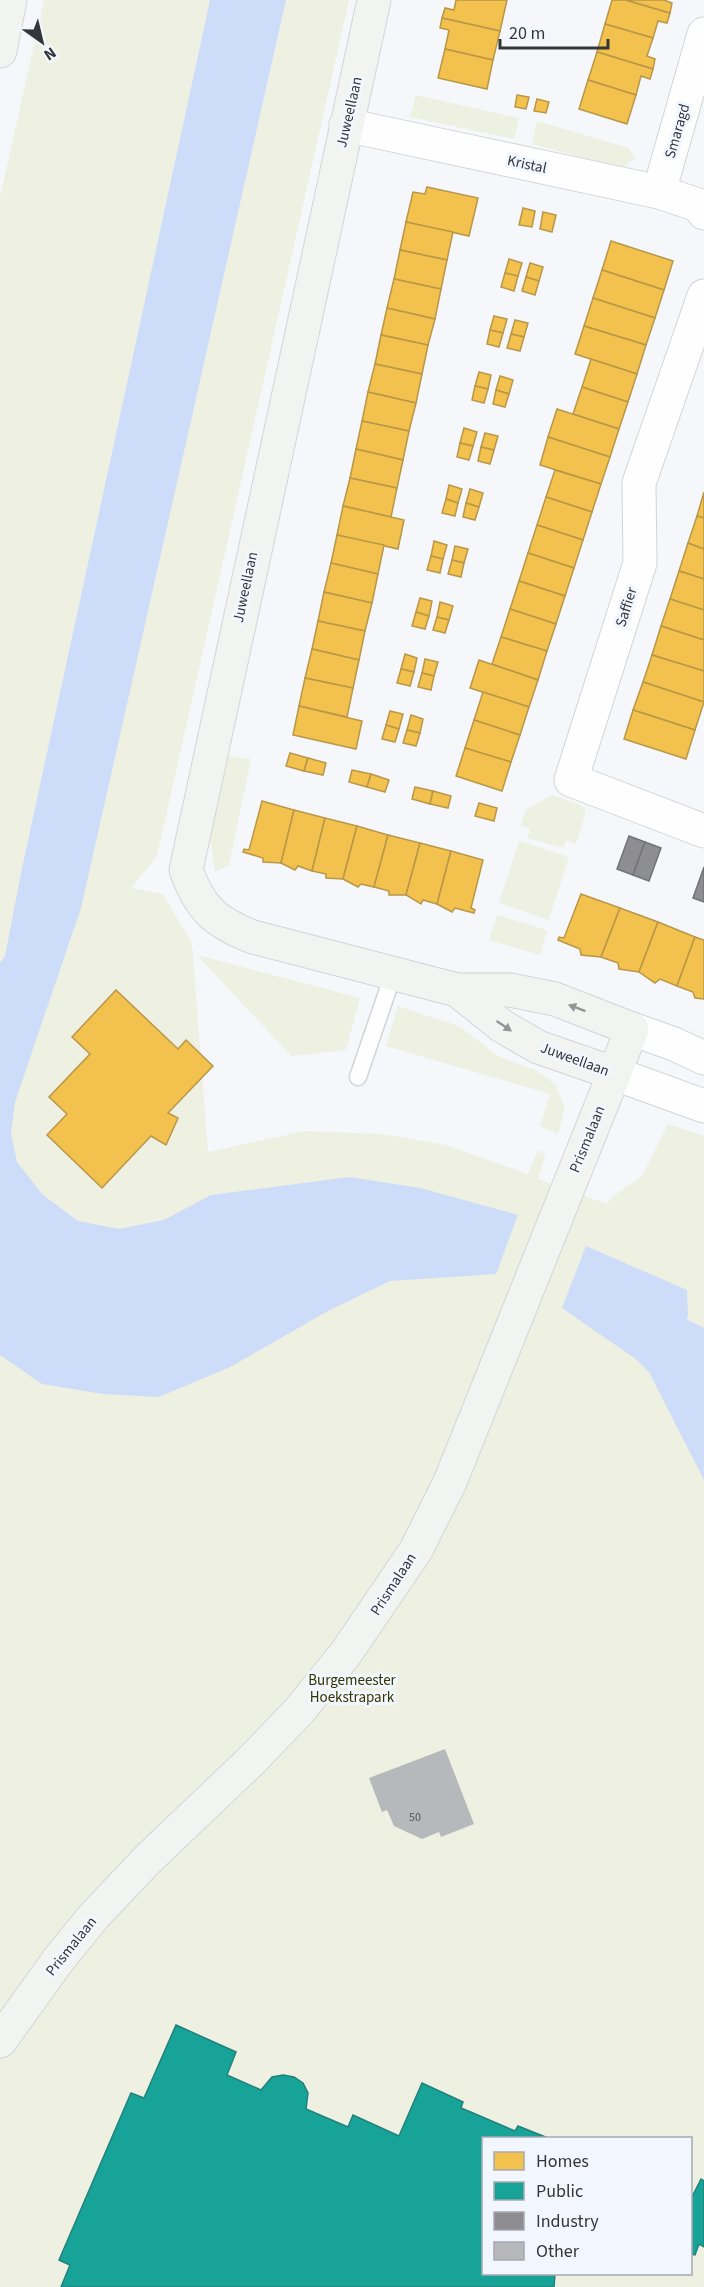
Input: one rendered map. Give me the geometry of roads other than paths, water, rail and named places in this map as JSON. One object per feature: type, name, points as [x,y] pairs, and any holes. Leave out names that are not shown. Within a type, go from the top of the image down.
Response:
[{"type":"street","points":[[0,51],[8,0]]},
{"type":"street","name":"Juweellaan","points":[[374,0],[186,870],[202,906],[232,928],[253,937],[457,990],[510,990],[555,999],[675,1044],[704,1058]]},
{"type":"street","name":"Smaragd","points":[[659,192],[704,34]]},
{"type":"street","name":"Kristal","points":[[346,125],[659,192],[698,205],[704,213]]},
{"type":"street","name":"Saffier","points":[[704,296],[639,483],[640,562],[571,780],[704,831]]},
{"type":"street","name":"Juweellaan","points":[[457,990],[502,1026],[538,1047],[704,1106]]},
{"type":"street","name":"Prismalaan","points":[[0,2041],[59,1959],[94,1916],[299,1712],[353,1643],[416,1550],[450,1482],[632,1029]]},
{"type":"lane","points":[[358,1077],[394,972]]},
{"type":"water","points":[[210,0],[286,0],[81,908],[15,1102],[11,1133],[17,1162],[43,1195],[78,1221],[119,1229],[164,1220],[211,1195],[350,1177],[420,1188],[518,1215],[496,1274],[390,1281],[328,1311],[230,1367],[159,1397],[103,1394],[42,1384],[0,1355],[0,963],[5,956],[22,868]]},
{"type":"water","points":[[586,1246],[687,1290],[688,1316],[686,1319],[704,1328],[704,1480],[649,1372],[637,1360],[562,1308]]},
{"type":"park label","name":"Burgemeester Hoekstrapark","points":[[352,1688]]}]
